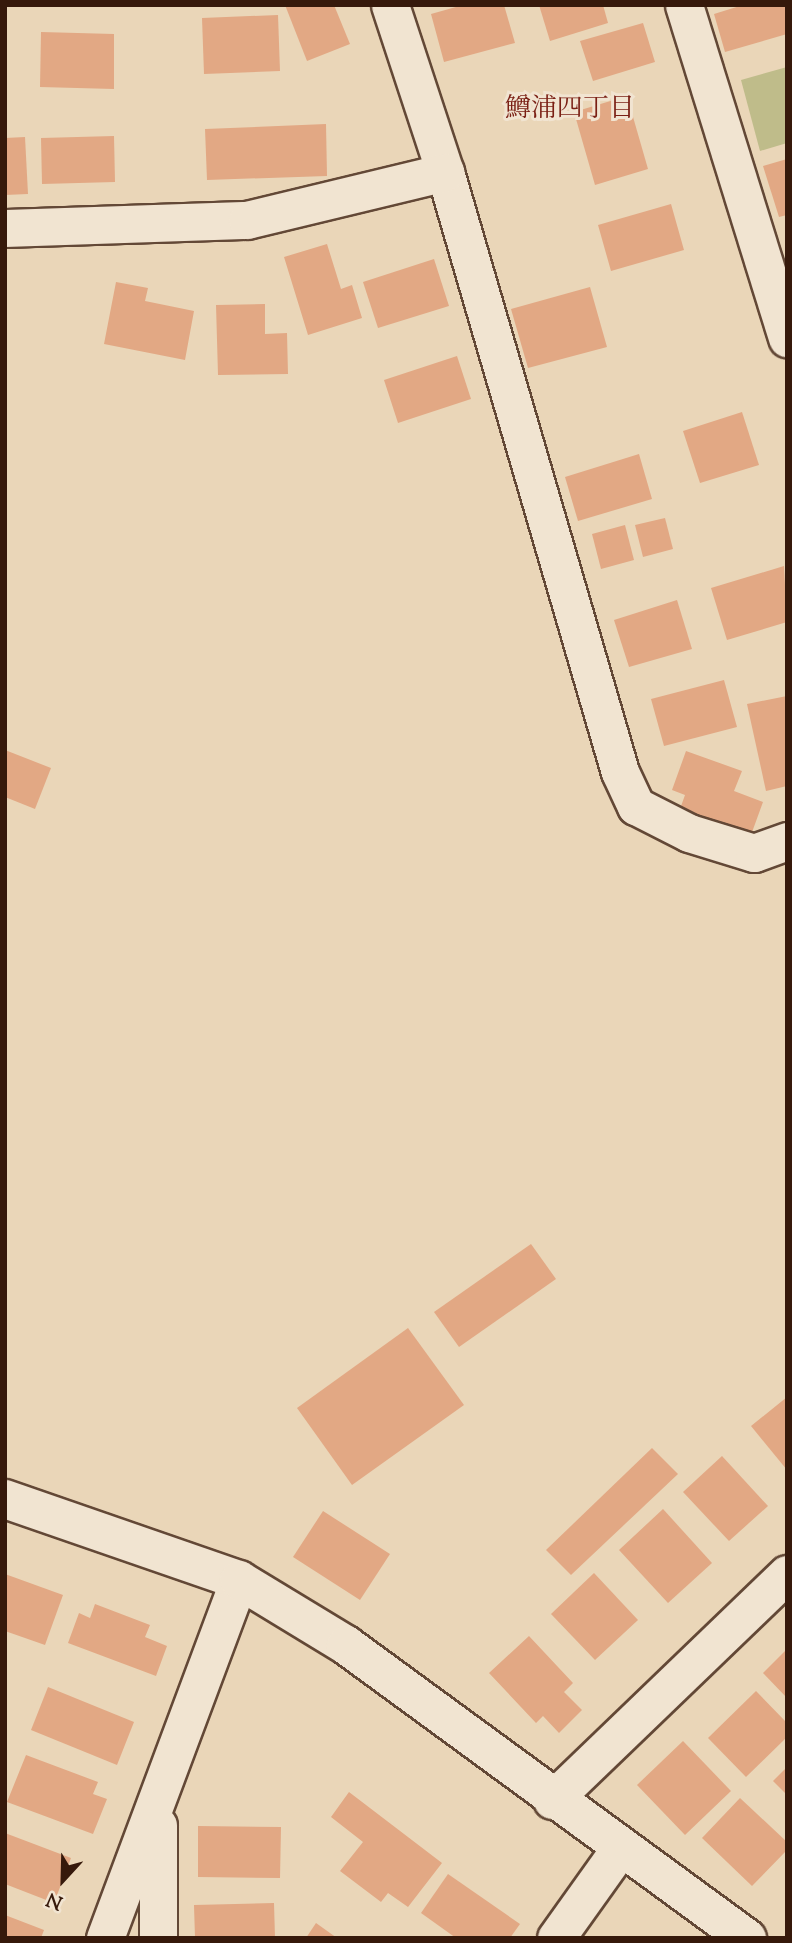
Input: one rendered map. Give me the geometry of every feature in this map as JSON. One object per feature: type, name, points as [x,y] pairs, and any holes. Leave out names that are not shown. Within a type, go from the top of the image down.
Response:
[{"type":"street","points":[[390,5],[445,172],[620,772],[636,806],[689,833],[754,853],[787,841]]},
{"type":"street","points":[[684,5],[787,338]]},
{"type":"street","points":[[5,228],[247,220],[445,172]]},
{"type":"street","points":[[5,1499],[239,1580],[346,1645],[552,1800],[747,1938]]},
{"type":"street","points":[[552,1800],[787,1574]]},
{"type":"street","points":[[105,1938],[158,1807],[239,1580]]},
{"type":"street","points":[[158,1807],[158,1938]]},
{"type":"street","points":[[555,1938],[621,1847]]},
{"type":"shaded area","points":[[787,67],[787,143],[760,151],[741,80]]},
{"type":"building","points":[[285,5],[334,5],[350,44],[307,61]]},
{"type":"building","points":[[463,5],[504,5],[515,43],[444,62],[431,14]]},
{"type":"building","points":[[539,5],[603,5],[608,23],[550,41]]},
{"type":"building","points":[[743,5],[787,5],[787,34],[725,52],[714,14]]},
{"type":"building","points":[[278,15],[280,71],[204,74],[202,18]]},
{"type":"building","points":[[643,23],[655,62],[593,81],[580,41]]},
{"type":"building","points":[[41,32],[114,34],[114,89],[40,87]]},
{"type":"building","points":[[627,96],[648,169],[595,185],[574,112]]},
{"type":"building","points":[[326,124],[327,176],[207,180],[205,129]]},
{"type":"building","points":[[114,136],[115,182],[42,184],[41,138]]},
{"type":"building","points":[[25,137],[28,194],[5,195],[5,138]]},
{"type":"building","points":[[787,159],[787,215],[779,217],[763,166]]},
{"type":"building","points":[[671,204],[684,250],[611,271],[598,225]]},
{"type":"building","points":[[327,244],[341,289],[352,285],[362,318],[308,335],[284,257]]},
{"type":"building","points":[[434,259],[449,306],[378,328],[363,282]]},
{"type":"building","points":[[116,282],[148,288],[145,301],[194,311],[185,360],[104,344]]},
{"type":"building","points":[[590,287],[607,347],[528,368],[511,309]]},
{"type":"building","points":[[265,304],[265,334],[287,333],[288,374],[218,375],[216,305]]},
{"type":"building","points":[[457,356],[471,399],[398,423],[384,380]]},
{"type":"building","points":[[742,412],[759,465],[700,483],[683,431]]},
{"type":"building","points":[[639,454],[652,499],[578,521],[565,477]]},
{"type":"building","points":[[665,518],[673,549],[643,557],[635,525]]},
{"type":"building","points":[[625,525],[634,560],[601,569],[592,534]]},
{"type":"building","points":[[784,566],[787,622],[727,640],[711,588]]},
{"type":"building","points":[[677,600],[692,649],[629,667],[614,620]]},
{"type":"building","points":[[724,680],[737,727],[664,746],[651,699]]},
{"type":"building","points":[[787,696],[787,786],[766,791],[747,704]]},
{"type":"building","points":[[5,750],[51,768],[35,809],[5,797]]},
{"type":"building","points":[[686,751],[742,771],[734,791],[763,802],[751,835],[680,809],[685,795],[672,790]]},
{"type":"building","points":[[531,1244],[556,1279],[459,1347],[434,1312]]},
{"type":"building","points":[[408,1328],[464,1405],[352,1485],[297,1408]]},
{"type":"building","points":[[787,1397],[787,1470],[751,1426]]},
{"type":"building","points":[[652,1448],[678,1474],[571,1575],[546,1550]]},
{"type":"building","points":[[722,1456],[768,1506],[729,1541],[683,1492]]},
{"type":"building","points":[[663,1509],[712,1563],[668,1603],[619,1550]]},
{"type":"building","points":[[323,1511],[390,1554],[360,1600],[293,1557]]},
{"type":"building","points":[[594,1573],[638,1620],[595,1660],[551,1614]]},
{"type":"building","points":[[5,1574],[63,1595],[45,1645],[5,1631]]},
{"type":"building","points":[[95,1604],[150,1625],[145,1637],[167,1646],[156,1676],[68,1643],[79,1613],[90,1618]]},
{"type":"building","points":[[529,1636],[573,1683],[564,1692],[582,1710],[559,1733],[543,1716],[536,1723],[489,1673]]},
{"type":"building","points":[[787,1649],[787,1698],[763,1673]]},
{"type":"building","points":[[48,1687],[134,1722],[117,1765],[31,1730]]},
{"type":"building","points":[[756,1691],[787,1723],[787,1737],[746,1777],[708,1738]]},
{"type":"building","points":[[683,1741],[731,1791],[685,1835],[637,1785]]},
{"type":"building","points":[[26,1755],[98,1782],[93,1794],[107,1799],[93,1834],[7,1802]]},
{"type":"building","points":[[787,1767],[787,1795],[773,1781]]},
{"type":"building","points":[[349,1792],[442,1863],[408,1907],[388,1893],[381,1902],[340,1871],[363,1842],[331,1817]]},
{"type":"building","points":[[740,1798],[787,1842],[787,1850],[752,1886],[702,1838]]},
{"type":"building","points":[[198,1826],[281,1827],[280,1878],[198,1877]]},
{"type":"building","points":[[5,1833],[71,1858],[54,1903],[5,1884]]},
{"type":"building","points":[[448,1874],[520,1924],[510,1938],[456,1938],[421,1913]]},
{"type":"building","points":[[274,1903],[275,1938],[195,1938],[194,1905]]},
{"type":"building","points":[[5,1915],[44,1930],[41,1938],[5,1938]]},
{"type":"building","points":[[316,1923],[337,1938],[306,1938]]},
{"type":"district","name":"鱒浦四丁目","points":[[570,110]]}]
